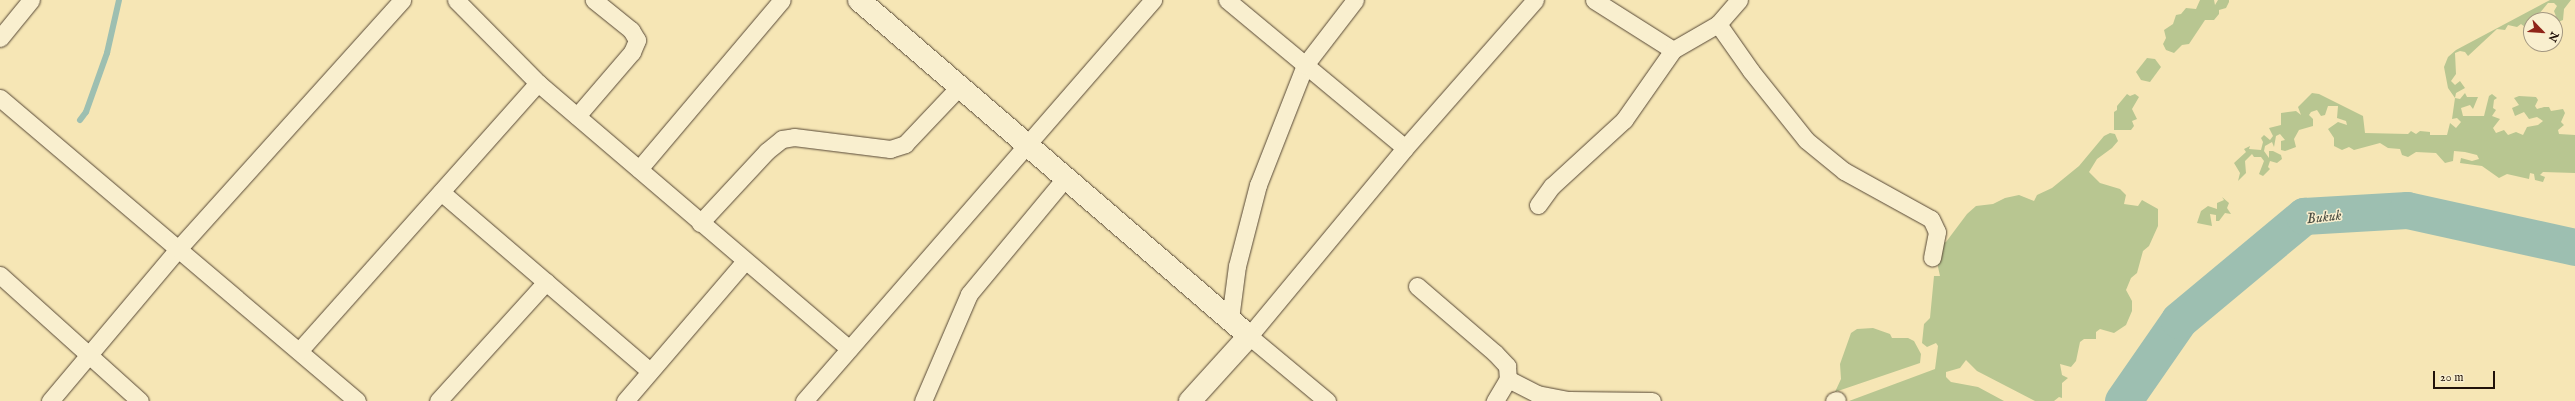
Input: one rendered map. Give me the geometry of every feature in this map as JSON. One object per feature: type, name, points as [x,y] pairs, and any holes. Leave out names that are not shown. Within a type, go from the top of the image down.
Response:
[{"type":"street","points":[[0,38],[32,0]]},
{"type":"street","points":[[50,401],[178,249],[402,0]]},
{"type":"street","points":[[456,0],[538,83],[744,262],[849,349]]},
{"type":"street","points":[[577,116],[632,52],[636,40],[631,30],[594,0]]},
{"type":"street","points":[[639,170],[782,0]]},
{"type":"street","points":[[859,0],[1028,147],[1066,177],[1249,336],[1327,401]]},
{"type":"street","points":[[804,401],[1028,147],[1153,0]]},
{"type":"street","points":[[1227,0],[1405,148]]},
{"type":"street","points":[[1230,319],[1237,266],[1258,185],[1305,65],[1355,0]]},
{"type":"street","points":[[1190,401],[1249,336],[1405,148],[1535,0]]},
{"type":"street","points":[[1594,0],[1673,50]]},
{"type":"street","points":[[1538,205],[1552,186],[1624,120],[1673,50],[1718,24],[1739,0]]},
{"type":"street","points":[[1718,24],[1751,71],[1806,140],[1844,171],[1931,220],[1937,232],[1932,258]]},
{"type":"street","points":[[299,352],[538,83]]},
{"type":"street","points":[[700,223],[767,151],[782,139],[794,137],[890,149],[905,144],[960,87]]},
{"type":"street","points":[[0,98],[357,401]]},
{"type":"street","points":[[923,401],[969,294],[1066,177]]},
{"type":"street","points":[[441,192],[650,371]]},
{"type":"street","points":[[624,401],[744,262]]},
{"type":"street","points":[[0,276],[140,401]]},
{"type":"street","points":[[438,401],[546,282]]},
{"type":"street","points":[[1417,286],[1495,353],[1507,366],[1508,379],[1495,401]]},
{"type":"street","points":[[1508,379],[1537,394],[1569,400],[1652,401]]},
{"type":"green space","points":[[2200,0],[2214,0],[2215,5],[2218,0],[2229,0],[2229,2],[2226,8],[2219,10],[2219,14],[2214,20],[2205,20],[2189,44],[2182,45],[2174,53],[2166,50],[2163,44],[2166,38],[2164,30],[2173,24],[2176,15],[2181,14],[2186,8],[2196,9]]},
{"type":"green space","points":[[2550,0],[2571,0],[2564,9],[2563,20],[2563,12],[2554,12],[2557,6],[2554,3],[2548,3],[2541,12],[2527,12]]},
{"type":"green space","points":[[2523,14],[2523,26],[2521,24],[2517,27],[2508,25],[2505,30],[2497,29],[2468,56],[2465,52],[2460,51],[2455,53],[2456,74],[2451,81],[2455,85],[2460,81],[2465,88],[2456,93],[2455,98],[2448,88],[2444,67],[2448,57],[2456,50]]},
{"type":"green space","points":[[2147,58],[2155,59],[2161,67],[2150,82],[2141,80],[2136,72]]},
{"type":"green space","points":[[2312,93],[2319,94],[2363,116],[2365,133],[2408,134],[2411,131],[2416,134],[2420,131],[2430,132],[2430,135],[2447,135],[2450,123],[2456,128],[2461,122],[2457,118],[2452,119],[2455,98],[2460,99],[2465,93],[2467,97],[2478,97],[2473,109],[2470,105],[2461,108],[2463,116],[2484,116],[2489,96],[2492,94],[2497,98],[2494,100],[2493,108],[2496,110],[2492,116],[2500,119],[2493,128],[2496,133],[2504,130],[2508,135],[2516,132],[2523,135],[2527,127],[2538,125],[2543,121],[2537,117],[2529,119],[2524,112],[2515,116],[2512,108],[2519,105],[2514,98],[2519,96],[2536,97],[2538,100],[2535,106],[2537,109],[2549,107],[2551,111],[2563,109],[2565,113],[2561,122],[2564,125],[2558,130],[2559,134],[2575,135],[2575,173],[2543,172],[2540,175],[2545,177],[2543,182],[2535,180],[2534,174],[2530,173],[2529,179],[2507,174],[2499,178],[2482,166],[2460,163],[2461,158],[2472,161],[2479,159],[2477,155],[2465,152],[2454,151],[2453,161],[2445,163],[2436,153],[2416,152],[2408,157],[2402,155],[2400,149],[2388,148],[2380,143],[2354,150],[2349,147],[2342,150],[2334,146],[2334,138],[2328,129],[2338,122],[2347,125],[2346,121],[2337,118],[2338,106],[2328,106],[2325,115],[2321,116],[2317,110],[2311,112],[2309,115],[2313,119],[2313,126],[2299,130],[2294,139],[2296,147],[2285,151],[2281,150],[2281,141],[2285,140],[2280,134],[2276,136],[2274,147],[2272,142],[2265,146],[2264,151],[2269,158],[2269,151],[2273,151],[2281,155],[2282,159],[2277,163],[2270,161],[2268,167],[2270,169],[2263,176],[2259,174],[2264,161],[2261,157],[2254,157],[2252,154],[2245,161],[2246,173],[2238,181],[2240,173],[2234,163],[2246,152],[2244,149],[2250,146],[2249,149],[2261,150],[2263,142],[2261,138],[2264,135],[2270,140],[2273,136],[2269,128],[2281,125],[2281,113],[2296,111],[2301,115],[2298,107]]},
{"type":"green space","points":[[2127,94],[2130,96],[2135,94],[2139,97],[2132,109],[2137,119],[2132,121],[2134,126],[2131,130],[2114,130],[2114,112],[2117,110],[2117,106]]},
{"type":"green space","points":[[2110,133],[2115,134],[2118,141],[2112,148],[2097,159],[2089,172],[2100,183],[2120,189],[2126,195],[2124,204],[2138,206],[2142,200],[2158,209],[2158,226],[2149,246],[2143,251],[2137,273],[2131,278],[2126,290],[2132,301],[2132,311],[2126,325],[2114,333],[2100,329],[2096,332],[2096,339],[2084,339],[2080,342],[2076,361],[2071,367],[2060,364],[2062,375],[2068,378],[2062,383],[2062,398],[2059,397],[2054,401],[2035,401],[1977,371],[1966,360],[1960,368],[1946,372],[1946,377],[1951,382],[1978,387],[2004,401],[1849,401],[1935,369],[1938,346],[1936,343],[1927,347],[1922,343],[1924,324],[1930,318],[1934,276],[1940,276],[1938,267],[1940,243],[1946,242],[1967,214],[1976,206],[1993,204],[2005,198],[2019,195],[2034,201],[2037,195],[2052,188],[2079,166],[2104,136]]},
{"type":"green space","points":[[2222,197],[2229,203],[2227,208],[2231,214],[2225,213],[2219,221],[2216,221],[2216,215],[2210,214],[2212,226],[2197,223],[2201,211],[2208,206],[2217,209],[2217,203],[2224,200]]},
{"type":"green space","points":[[1873,328],[1890,334],[1892,338],[1908,338],[1914,341],[1921,354],[1920,363],[1835,392],[1841,379],[1840,364],[1851,333],[1857,329]]},
{"type":"waterway","points":[[80,120],[86,112],[107,53],[119,0]]},
{"type":"waterway","name":"Bukuk","points":[[2123,401],[2179,320],[2304,216],[2407,210],[2575,247]]}]
